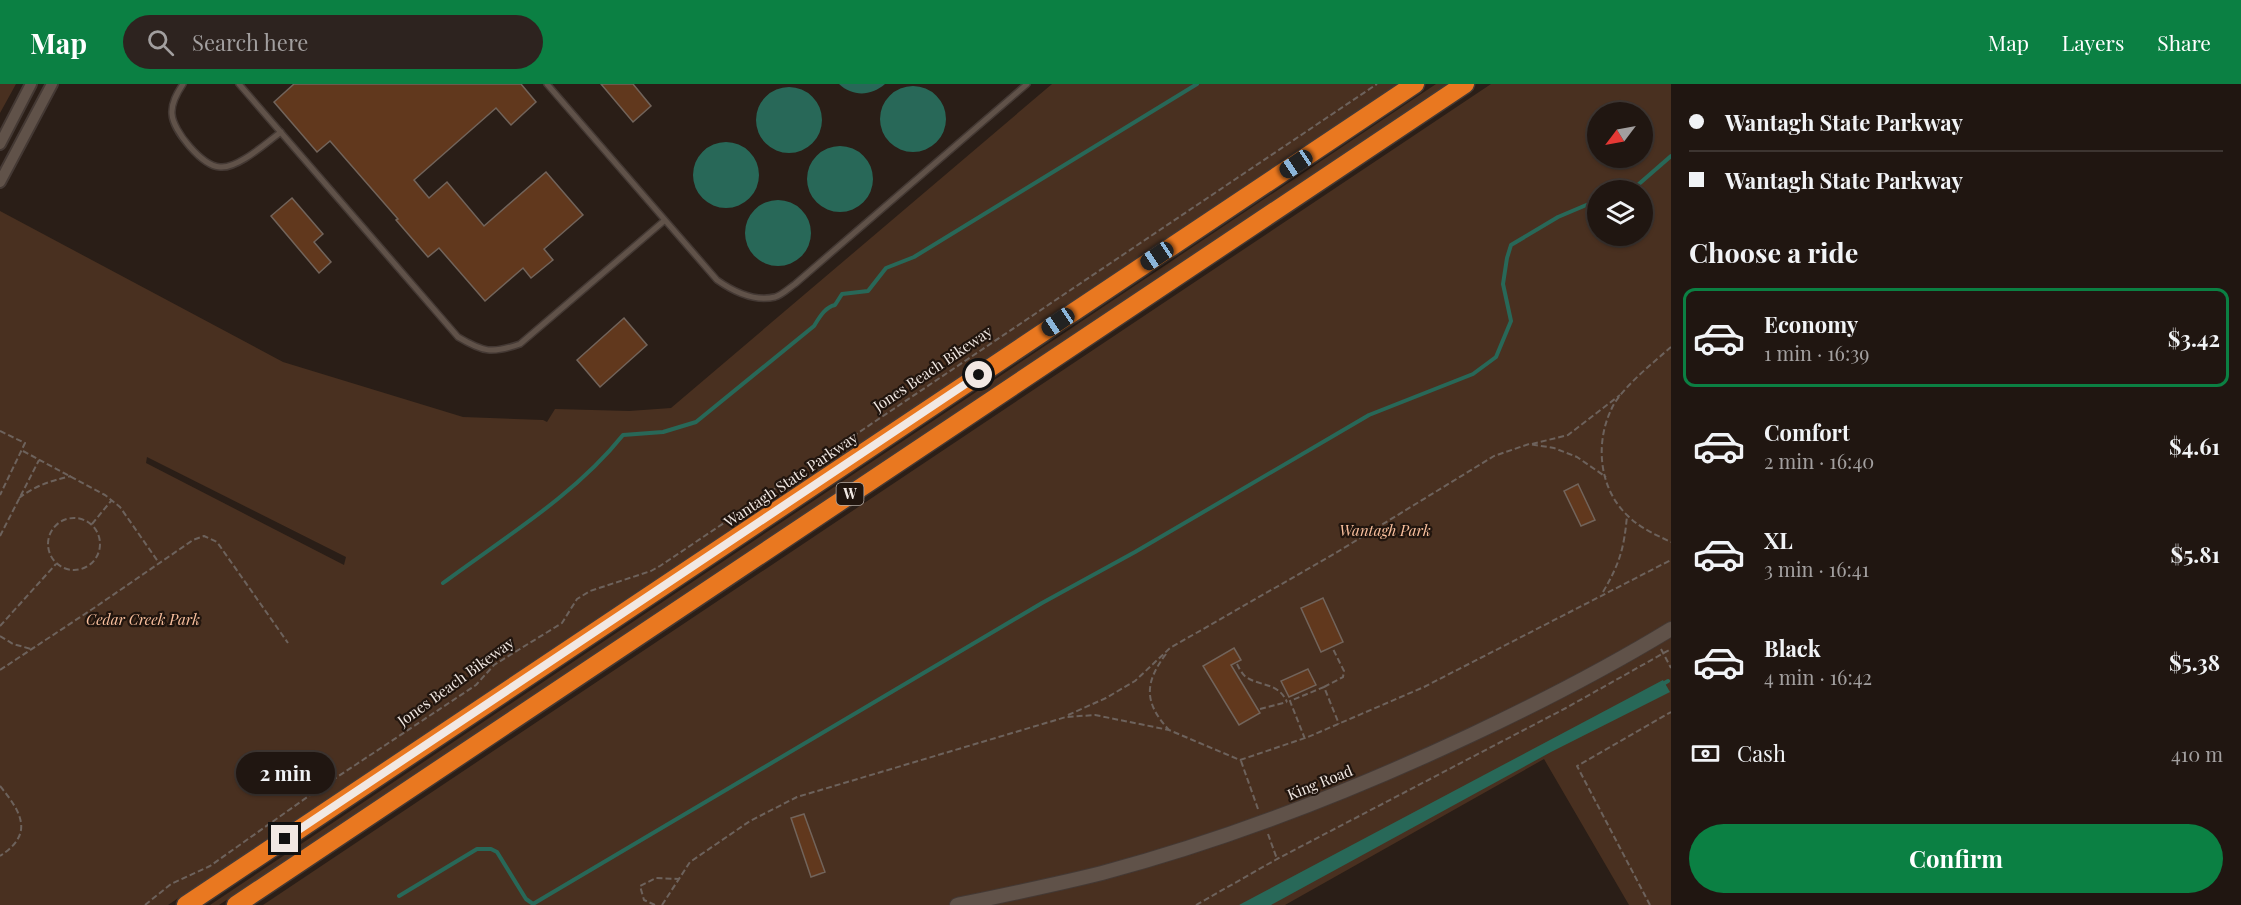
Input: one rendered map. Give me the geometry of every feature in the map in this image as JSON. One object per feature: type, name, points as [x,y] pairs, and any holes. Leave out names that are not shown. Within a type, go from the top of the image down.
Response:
[{"type":"highway","name":"Wantagh State Parkway","points":[[186,905],[1415,84]]},
{"type":"highway","name":"W","points":[[236,905],[1465,84]]},
{"type":"street","points":[[0,144],[31,84]]},
{"type":"street","points":[[0,182],[52,84]]},
{"type":"street","name":"King Road","points":[[957,905],[1104,872],[1287,814],[1361,785],[1506,718],[1671,629]]},
{"type":"lane","points":[[183,84],[174,98],[171,113],[175,128],[207,162],[221,167],[237,163],[281,132]]},
{"type":"lane","points":[[239,84],[458,337],[477,348],[500,352],[520,344],[665,220]]},
{"type":"lane","points":[[547,84],[717,280],[735,293],[754,297],[776,297],[795,284],[1027,84]]},
{"type":"path","name":"Jones Beach Bikeway","points":[[145,905],[171,884],[210,866],[313,793],[476,685],[494,664],[562,623],[577,599],[590,591],[660,566],[1377,84]]},
{"type":"path","points":[[1671,347],[1640,374],[1611,408],[1603,435],[1601,465],[1612,494],[1627,516],[1651,533],[1671,542]]},
{"type":"path","points":[[662,905],[690,862],[750,822],[797,797],[1066,717],[1106,698],[1135,681],[1170,648],[1334,554],[1494,456],[1568,435],[1627,390]]},
{"type":"path","points":[[0,430],[25,444],[0,495]]},
{"type":"path","points":[[1530,444],[1554,448],[1576,457],[1606,477]]},
{"type":"path","points":[[23,451],[112,500],[120,507],[159,563]]},
{"type":"path","points":[[0,536],[39,460]]},
{"type":"path","points":[[17,500],[32,488],[47,481],[71,476]]},
{"type":"path","points":[[92,524],[112,500]]},
{"type":"path","points":[[1602,594],[1613,576],[1623,549],[1627,516]]},
{"type":"path","points":[[69,518],[85,520],[92,524],[101,540],[100,550],[91,565],[82,570],[73,571],[56,564],[48,549],[50,533],[54,526],[69,518]]},
{"type":"path","points":[[0,670],[193,540],[204,536],[218,542],[288,643]]},
{"type":"path","points":[[1066,717],[1095,715],[1169,730],[1240,760],[1305,739],[1424,687],[1671,560]]},
{"type":"path","points":[[0,626],[56,564]]},
{"type":"path","points":[[0,636],[14,644],[31,649]]},
{"type":"path","points":[[1655,639],[1671,668]]},
{"type":"path","points":[[1169,730],[1156,715],[1151,698],[1150,682],[1154,669],[1170,648]]},
{"type":"path","points":[[1260,709],[1288,702],[1343,677],[1344,671],[1333,649]]},
{"type":"path","points":[[1196,905],[1277,859],[1566,708],[1671,649]]},
{"type":"path","points":[[1237,664],[1246,677],[1275,687],[1284,696],[1305,739]]},
{"type":"path","points":[[1324,687],[1339,724]]},
{"type":"path","points":[[1650,905],[1576,766],[1671,712]]},
{"type":"path","points":[[0,786],[19,813],[21,827],[19,838],[13,848],[0,856]]},
{"type":"path","points":[[655,905],[645,900],[640,885],[656,878],[679,879]]},
{"type":"green space","points":[[0,84],[16,84],[0,113]]},
{"type":"green space","name":"Cedar Creek Park","points":[[1052,84],[1397,84],[168,905],[0,905],[0,211],[283,362],[463,417],[547,422],[555,409],[629,411],[671,408]],"holes":[[[147,457],[346,557],[344,565],[146,463]]]},
{"type":"green space","points":[[1436,84],[1450,84],[219,905],[210,905]]},
{"type":"green space","name":"Wantagh Park","points":[[1491,84],[1671,84],[1671,905],[1629,905],[1544,759],[1285,905],[263,905]]},
{"type":"water","points":[[839,84],[885,84],[868,93],[856,93]]},
{"type":"water","points":[[913,86],[926,88],[941,101],[946,119],[944,132],[931,147],[913,152],[900,150],[885,137],[880,119],[882,106],[895,91]]},
{"type":"water","points":[[789,87],[802,90],[812,97],[819,107],[822,120],[819,133],[812,143],[802,150],[789,153],[776,150],[766,143],[759,133],[756,120],[759,107],[766,97],[776,90]]},
{"type":"water","points":[[726,142],[739,144],[749,152],[757,162],[759,175],[757,188],[749,198],[739,206],[726,208],[713,206],[703,198],[695,188],[693,175],[695,162],[703,152],[713,144]]},
{"type":"water","points":[[840,146],[853,149],[863,156],[870,166],[873,179],[870,192],[863,202],[853,209],[840,212],[827,209],[817,202],[810,192],[807,179],[810,166],[817,156],[827,149]]},
{"type":"water","points":[[778,200],[791,202],[801,210],[809,220],[811,233],[809,246],[801,256],[791,264],[778,266],[765,264],[755,256],[747,246],[745,233],[747,220],[755,210],[765,202]]},
{"type":"water","points":[[1663,680],[1670,692],[1551,752],[1271,905],[1239,905]]},
{"type":"building","points":[[294,84],[521,84],[536,102],[511,125],[496,108],[414,180],[429,198],[447,182],[484,226],[546,172],[583,215],[544,249],[553,260],[531,278],[523,268],[485,301],[439,248],[428,257],[330,141],[317,152],[274,102]]},
{"type":"building","points":[[601,84],[633,84],[651,106],[633,122]]},
{"type":"building","points":[[292,198],[323,234],[314,242],[331,262],[319,273],[271,216]]},
{"type":"building","points":[[624,318],[647,345],[600,387],[577,360]]},
{"type":"building","points":[[1578,484],[1595,520],[1581,526],[1564,491]]},
{"type":"building","points":[[1323,598],[1343,642],[1321,652],[1301,608]]},
{"type":"building","points":[[1234,648],[1241,660],[1231,665],[1260,713],[1239,725],[1203,666]]},
{"type":"building","points":[[1308,669],[1316,685],[1289,697],[1281,681]]},
{"type":"building","points":[[804,814],[825,872],[811,877],[791,818]]},
{"type":"waterway","points":[[443,583],[561,496],[604,457],[623,435],[663,432],[696,422],[814,326],[825,310],[835,305],[842,294],[868,291],[886,268],[914,257],[1197,84]]},
{"type":"waterway","points":[[1643,180],[1671,156]]},
{"type":"waterway","points":[[399,896],[477,849],[491,849],[497,852],[526,899],[533,904],[1042,603],[1135,552],[1369,415],[1473,374],[1496,357],[1511,321],[1503,284],[1511,245],[1558,217],[1587,205]]},
{"type":"waterway","points":[[1661,685],[1668,681]]},
{"type":"route","points":[[285,839],[979,375]]}]
